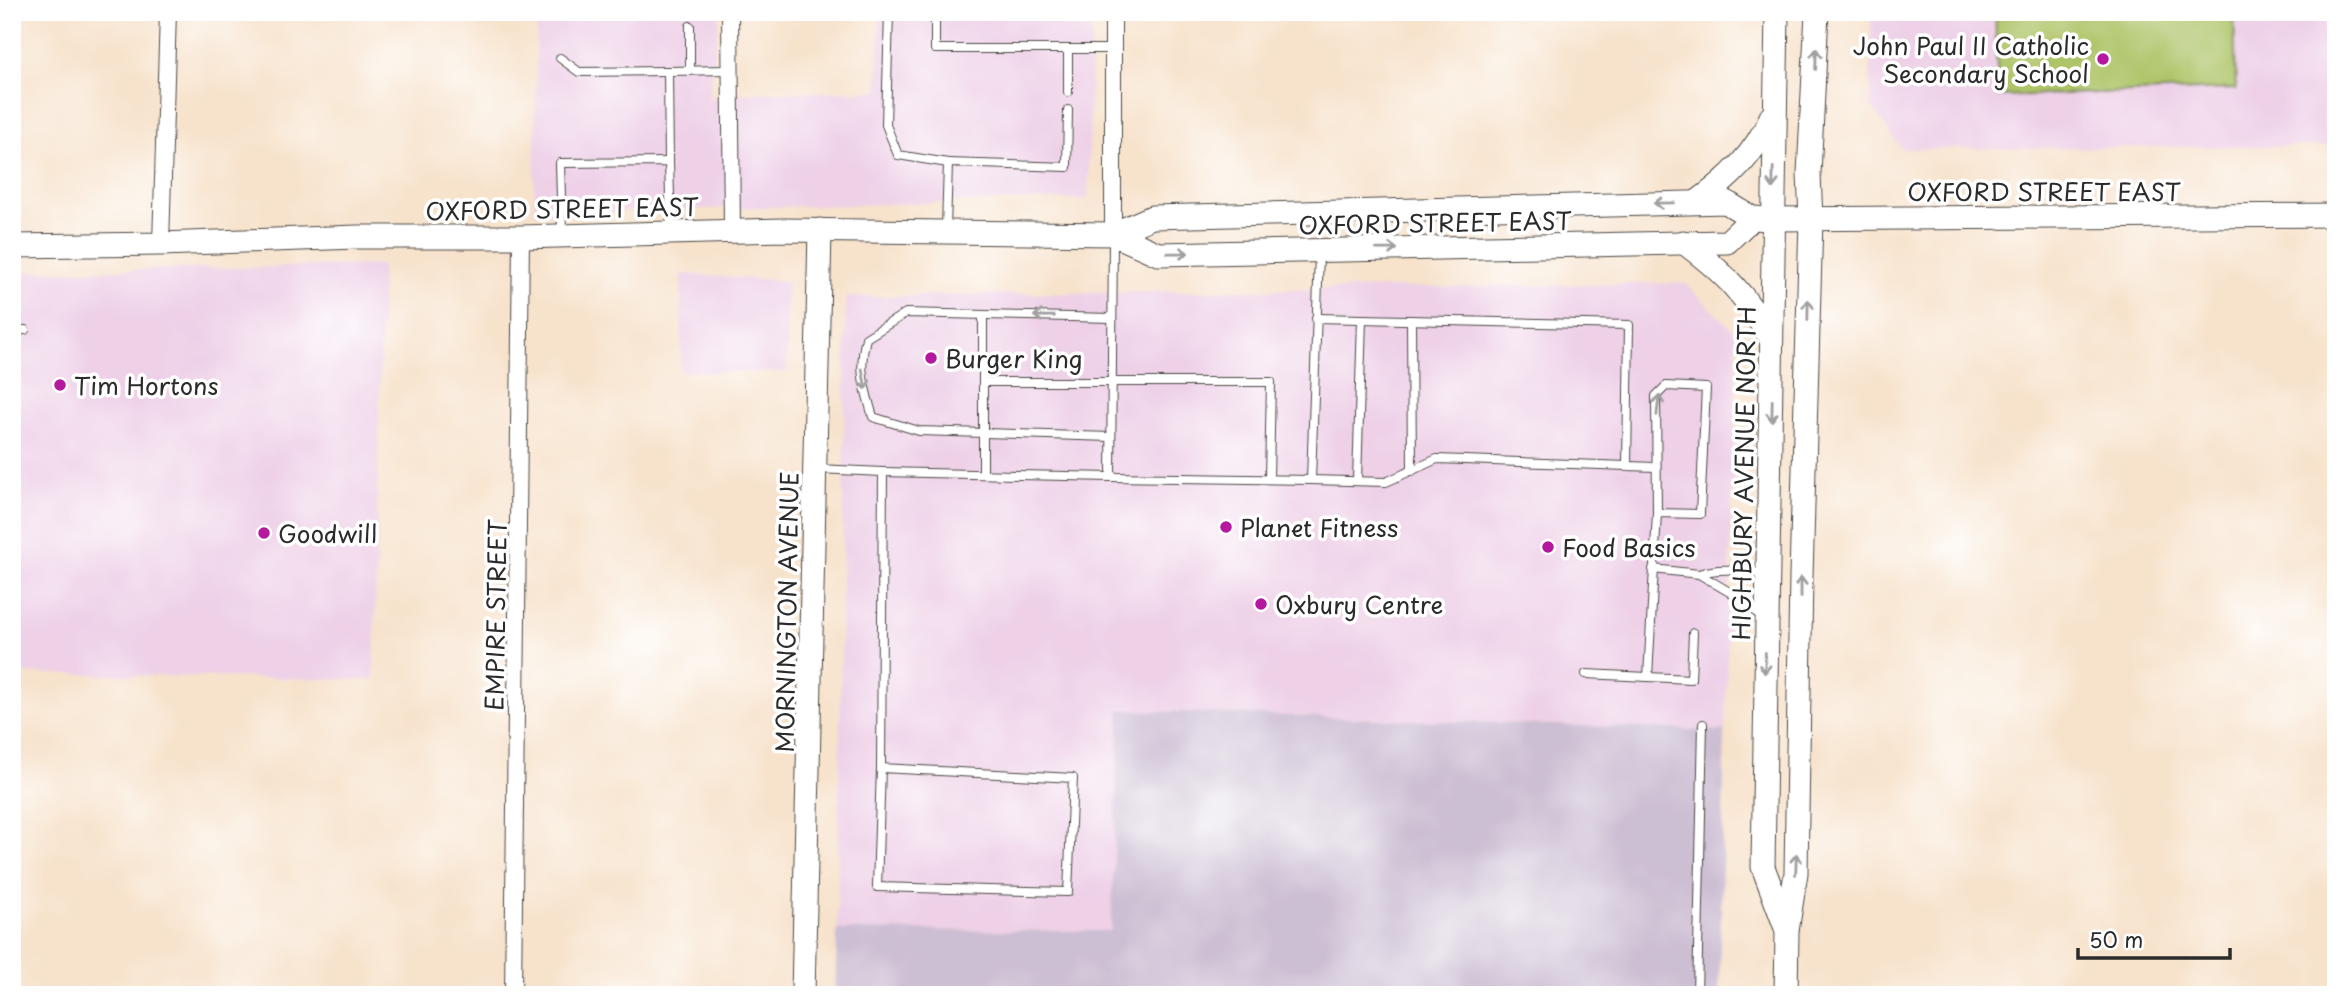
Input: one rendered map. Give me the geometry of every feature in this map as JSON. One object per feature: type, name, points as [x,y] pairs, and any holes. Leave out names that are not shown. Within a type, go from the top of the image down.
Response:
[{"type":"main road","name":"HIGHBURY AVENUE NORTH","points":[[1777,12],[1774,107],[1762,219],[1773,343],[1763,867],[1787,931]]},
{"type":"main road","name":"HIGHBURY AVENUE NORTH","points":[[1786,995],[1787,931],[1796,873],[1811,219],[1809,174],[1817,12]]},
{"type":"main road","points":[[1697,202],[1745,160],[1762,136],[1774,107]]},
{"type":"main road","name":"OXFORD STREET EAST","points":[[1113,234],[1152,216],[1697,202],[1726,202],[1762,219],[2336,215]]},
{"type":"main road","name":"OXFORD STREET EAST","points":[[12,246],[357,237],[521,237],[820,230],[1113,234],[1158,254],[1727,242],[1762,219]]},
{"type":"main road","name":"MORNINGTON AVENUE","points":[[803,995],[820,230]]},
{"type":"main road","points":[[1683,242],[1714,265],[1737,287],[1755,311],[1773,343]]},
{"type":"street","points":[[161,244],[168,12]]},
{"type":"street","points":[[730,12],[732,231]]},
{"type":"street","points":[[1113,12],[1113,234]]},
{"type":"street","name":"EMPIRE STREET","points":[[513,995],[521,237]]},
{"type":"lane","points":[[889,12],[886,125],[898,155],[948,163],[1067,167],[1068,110]]},
{"type":"lane","points":[[934,12],[935,49],[1113,49]]},
{"type":"lane","points":[[690,26],[690,71]]},
{"type":"lane","points":[[1068,49],[1068,92]]},
{"type":"lane","points":[[560,58],[579,72],[730,70]]},
{"type":"lane","points":[[668,71],[671,232]]},
{"type":"lane","points":[[562,235],[560,163],[669,162]]},
{"type":"lane","points":[[946,232],[948,163]]},
{"type":"lane","points":[[1111,477],[1113,234]]},
{"type":"lane","points":[[1311,480],[1319,251]]},
{"type":"lane","points":[[1111,437],[919,430],[873,417],[863,382],[860,359],[866,338],[906,313],[1112,318]]},
{"type":"lane","points":[[983,315],[983,474]]},
{"type":"lane","points":[[1316,318],[1629,325],[1627,467]]},
{"type":"lane","points":[[1357,481],[1362,319]]},
{"type":"lane","points":[[1411,320],[1412,471]]},
{"type":"lane","points":[[12,330],[25,330]]},
{"type":"lane","points":[[984,382],[1271,383],[1269,479]]},
{"type":"lane","points":[[1648,677],[1657,513],[1657,396],[1666,387],[1706,388],[1700,514],[1657,513]]},
{"type":"lane","points":[[815,469],[1386,482],[1437,459],[1656,467]]},
{"type":"lane","points":[[881,768],[1073,778],[1068,892],[877,887],[881,768],[883,472]]},
{"type":"lane","points":[[1653,569],[1699,574],[1743,600],[1767,622]]},
{"type":"lane","points":[[1699,574],[1712,569],[1731,569],[1769,575]]},
{"type":"lane","points":[[1586,674],[1691,679],[1693,633]]},
{"type":"lane","points":[[1697,995],[1703,724]]},
{"type":"shaded area","points":[[537,12],[720,12],[709,99],[740,93],[878,91],[880,12],[1092,12],[1088,199],[534,213]]},
{"type":"shaded area","name":"John Paul II Catholic Secondary School","points":[[1871,12],[2336,12],[2336,146],[1901,149],[1870,105]]},
{"type":"shaded area","points":[[382,265],[374,680],[12,673],[12,272]]},
{"type":"shaded area","points":[[681,274],[787,281],[787,372],[681,372]]},
{"type":"shaded area","points":[[1685,283],[1737,334],[1725,731],[1121,710],[1112,931],[837,930],[846,297]]},
{"type":"shaded area","points":[[1120,710],[1725,731],[1719,995],[835,995],[837,930],[1111,931]]},
{"type":"green space","points":[[1995,12],[2234,12],[2236,89],[1998,96]]},
{"type":"place","name":"John Paul II Catholic Secondary School","points":[[2103,59]]},
{"type":"place","name":"Burger King","points":[[931,358]]},
{"type":"place","name":"Tim Hortons","points":[[60,385]]},
{"type":"place","name":"Planet Fitness","points":[[1226,527]]},
{"type":"place","name":"Goodwill","points":[[264,533]]},
{"type":"place","name":"Food Basics","points":[[1548,547]]},
{"type":"place","name":"Oxbury Centre","points":[[1261,604]]}]
